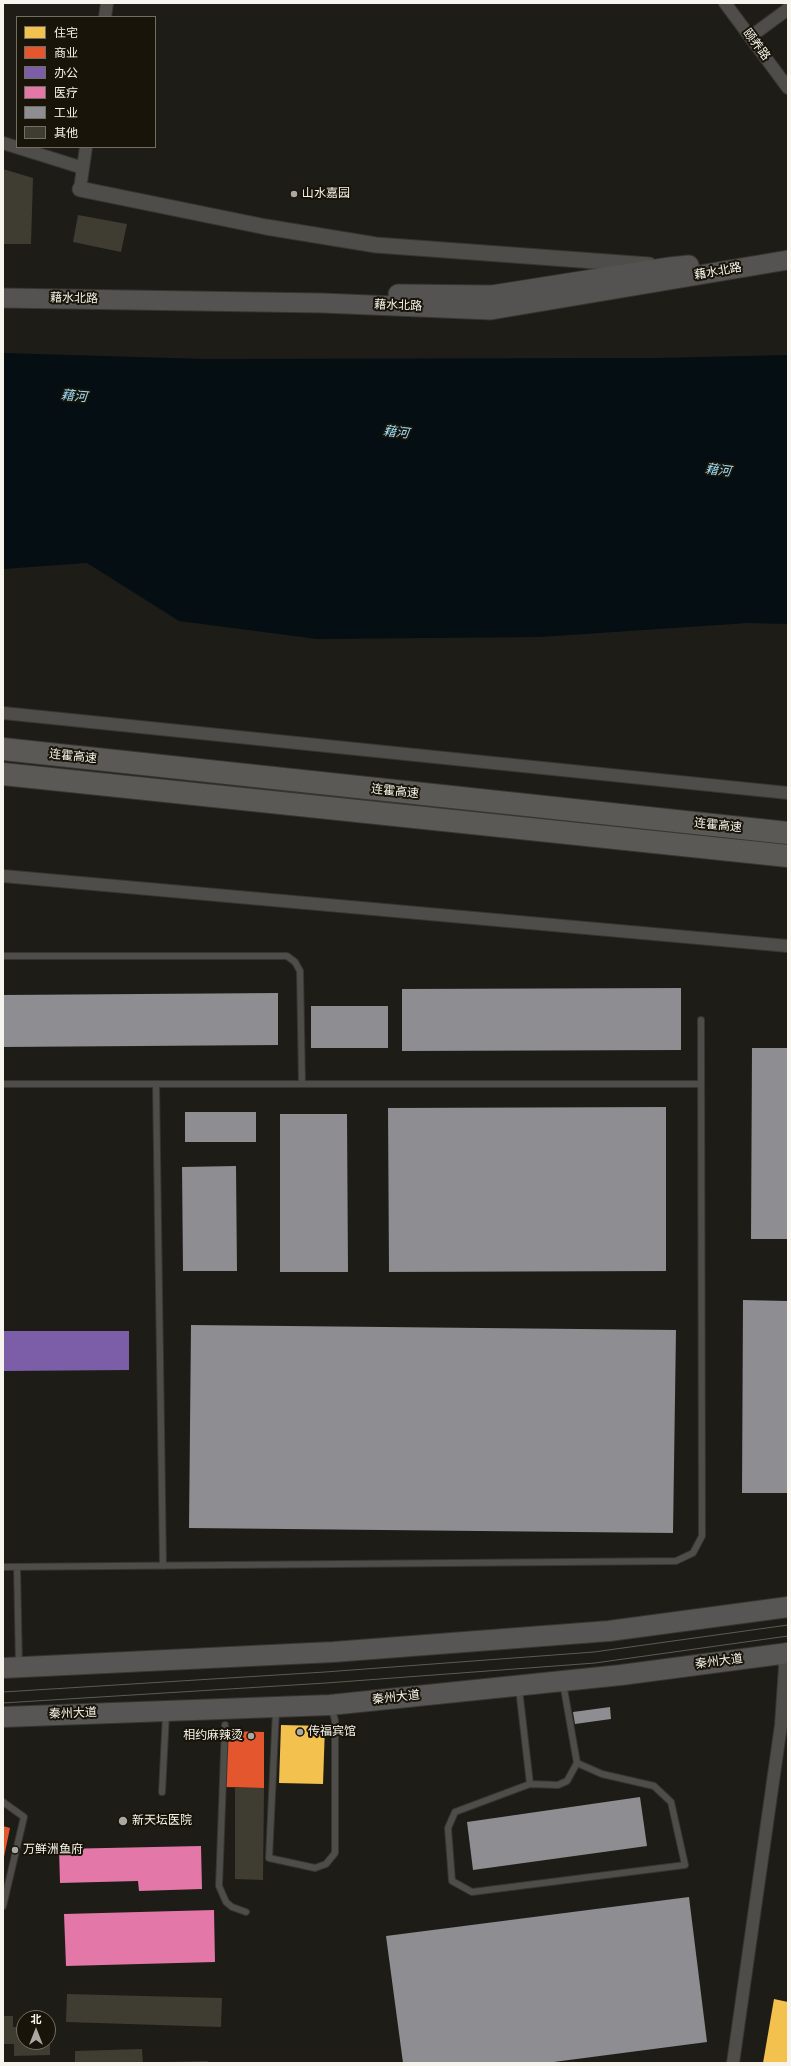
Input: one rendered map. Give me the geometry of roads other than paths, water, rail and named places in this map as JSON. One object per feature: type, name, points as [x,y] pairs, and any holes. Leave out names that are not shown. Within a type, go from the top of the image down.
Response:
[{"type":"highway","name":"连霍高速","points":[[3,749],[788,833]]},
{"type":"highway","name":"连霍高速","points":[[3,774],[788,856]]},
{"type":"highway","points":[[11,1668],[333,1652],[585,1632],[788,1606]]},
{"type":"highway","name":"秦州大道","points":[[3,1717],[166,1712],[330,1704],[562,1681],[786,1654]]},
{"type":"main road","name":"藉水北路","points":[[3,288],[492,295],[669,267],[788,259]]},
{"type":"main road","name":"藉水北路","points":[[3,298],[322,303],[491,310],[788,259]]},
{"type":"street","points":[[105,16],[107,3]]},
{"type":"street","name":"颐养路","points":[[725,3],[788,88]]},
{"type":"street","points":[[750,37],[788,9]]},
{"type":"street","points":[[3,143],[16,147]]},
{"type":"street","points":[[19,148],[83,168]]},
{"type":"street","points":[[86,148],[80,190],[266,227],[376,245],[474,251],[669,267]]},
{"type":"street","points":[[3,713],[788,793]]},
{"type":"street","points":[[3,876],[788,946]]},
{"type":"street","points":[[733,2063],[781,1725],[786,1654]]},
{"type":"lane","points":[[3,956],[287,956],[295,962],[300,971],[302,1084]]},
{"type":"lane","points":[[3,1567],[676,1561],[693,1553],[702,1536],[701,1020]]},
{"type":"lane","points":[[3,1084],[701,1084]]},
{"type":"lane","points":[[156,1084],[163,1566]]},
{"type":"lane","points":[[11,1668],[17,1567]]},
{"type":"lane","points":[[562,1681],[577,1763],[568,1780],[558,1785],[530,1784],[455,1812],[448,1828],[452,1881],[472,1892],[685,1865],[671,1802],[654,1786],[602,1774],[577,1763]]},
{"type":"lane","points":[[519,1685],[530,1784]]},
{"type":"lane","points":[[276,1706],[269,1858],[315,1868],[326,1864],[335,1853],[335,1720],[330,1704]]},
{"type":"lane","points":[[162,1792],[166,1712]]},
{"type":"lane","points":[[225,1725],[219,1886],[226,1902],[232,1907],[246,1912]]},
{"type":"lane","points":[[3,1802],[24,1817],[3,1906]]},
{"type":"water","name":"藉河","points":[[3,353],[205,359],[657,358],[788,355],[788,624],[748,623],[540,637],[317,639],[179,621],[87,563],[3,569]]},
{"type":"tram line","points":[[3,1692],[325,1672],[594,1652],[788,1625]]},
{"type":"tram line","points":[[3,1703],[326,1683],[595,1663],[788,1636]]},
{"type":"place","name":"山水嘉园","points":[[294,194]]},
{"type":"place","name":"传福宾馆","points":[[300,1732]]},
{"type":"place","name":"相约麻辣烫","points":[[251,1736]]},
{"type":"place","name":"新天坛医院","points":[[123,1821]]},
{"type":"place","name":"万鲜洲鱼府","points":[[15,1850]]}]
